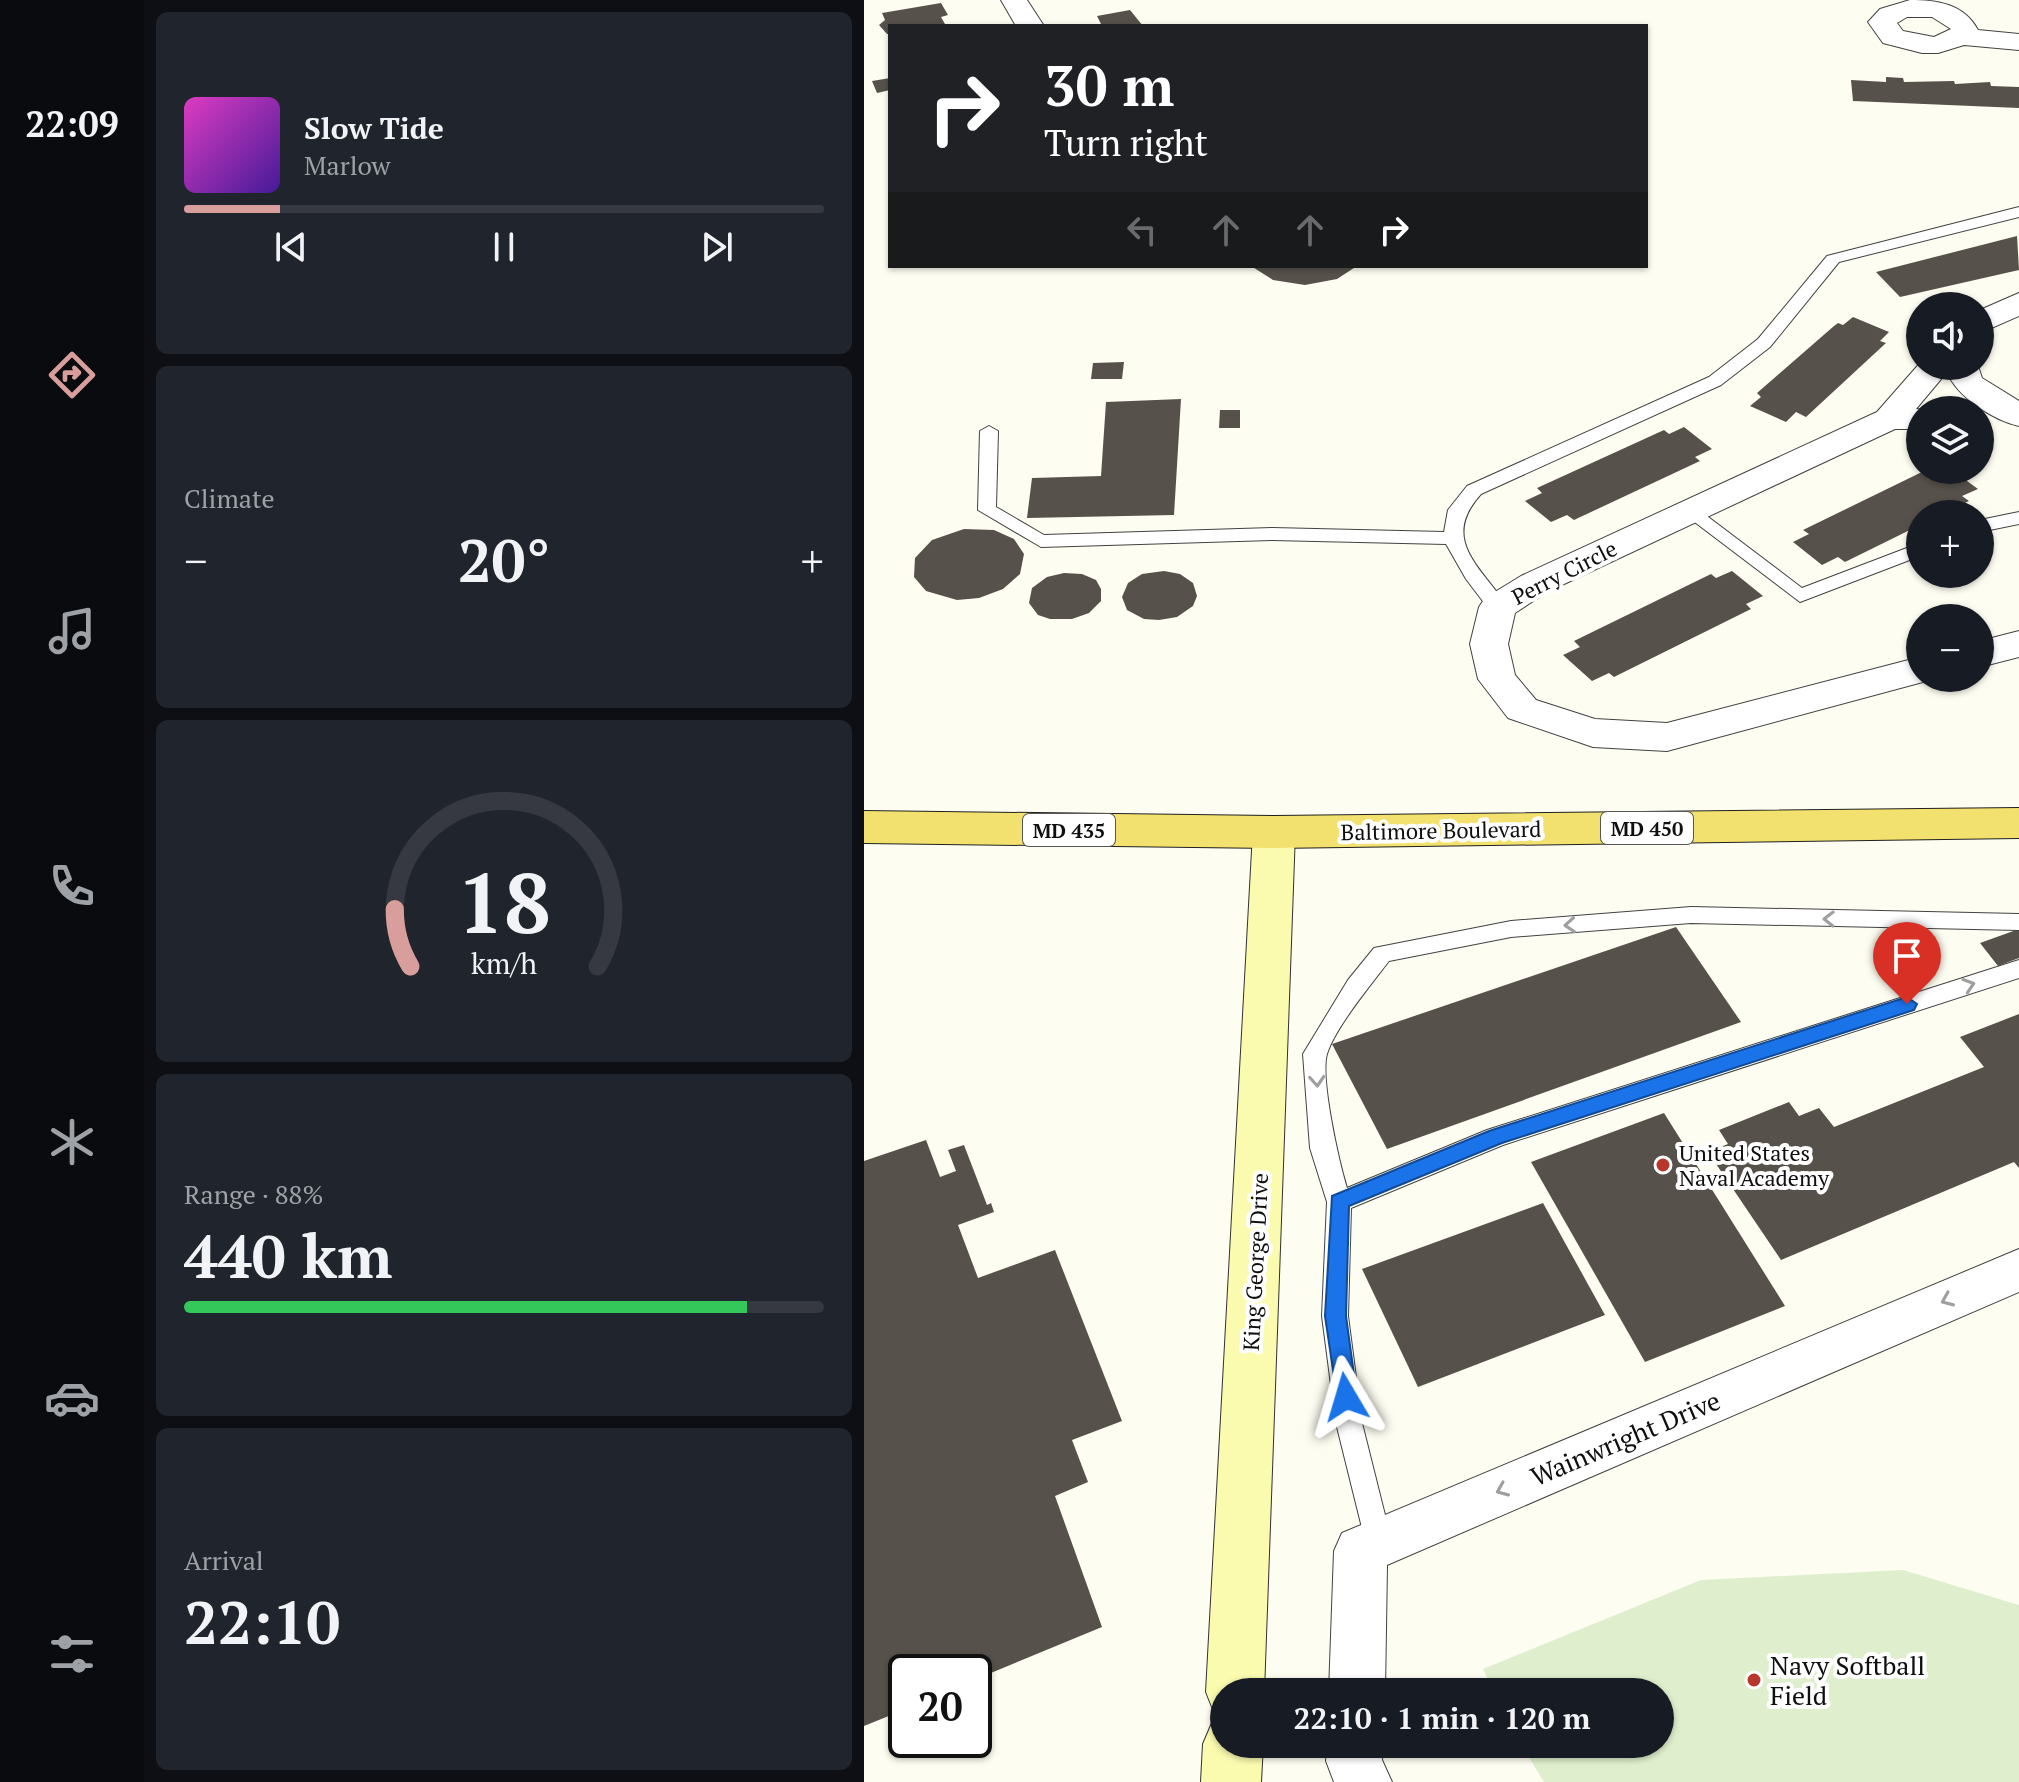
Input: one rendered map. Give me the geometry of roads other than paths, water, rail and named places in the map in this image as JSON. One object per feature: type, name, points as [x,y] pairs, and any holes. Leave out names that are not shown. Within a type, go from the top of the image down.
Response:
[{"type":"main road","name":"Baltimore Boulevard","points":[[864,827],[1274,832],[2019,823]]},
{"type":"main road","name":"King George Drive","points":[[1236,1678],[1274,832]]},
{"type":"main road","points":[[1231,1782],[1232,1758]]},
{"type":"street","points":[[1014,0],[1029,24]]},
{"type":"street","points":[[1959,19],[2019,42]]},
{"type":"street","points":[[1994,316],[2019,303]]},
{"type":"street","name":"Perry Circle","points":[[1906,674],[1667,737],[1593,733],[1522,709],[1497,679],[1489,644],[1498,607],[1534,584],[1691,510],[1905,419],[1927,380]]},
{"type":"street","points":[[1967,380],[2019,418]]},
{"type":"street","points":[[1994,419],[2019,418]]},
{"type":"street","points":[[1994,650],[2019,644]]},
{"type":"street","name":"Wainwright Drive","points":[[1378,1543],[2019,1270]]},
{"type":"street","points":[[1357,1678],[1361,1551],[1378,1543]]},
{"type":"street","points":[[1354,1758],[1363,1782]]},
{"type":"lane","points":[[1498,607],[1466,565],[1454,538],[1455,512],[1474,490],[1715,381],[1764,343],[1833,259],[2019,212]]},
{"type":"lane","points":[[989,431],[987,510],[1041,541],[1272,534],[1454,538]]},
{"type":"lane","points":[[1691,510],[1800,596],[1906,554]]},
{"type":"lane","points":[[1994,523],[2019,518]]},
{"type":"lane","points":[[1378,1543],[1349,1423],[1335,1316],[1339,1202],[1322,1148],[1315,1054],[1356,986],[1382,954],[1511,929],[1691,915],[2019,922]]},
{"type":"lane","points":[[1339,1202],[1496,1137],[2019,969]]},
{"type":"place","name":"United States Naval Academy","points":[[1663,1165]]},
{"type":"place","name":"Navy Softball Field","points":[[1754,1680]]}]
